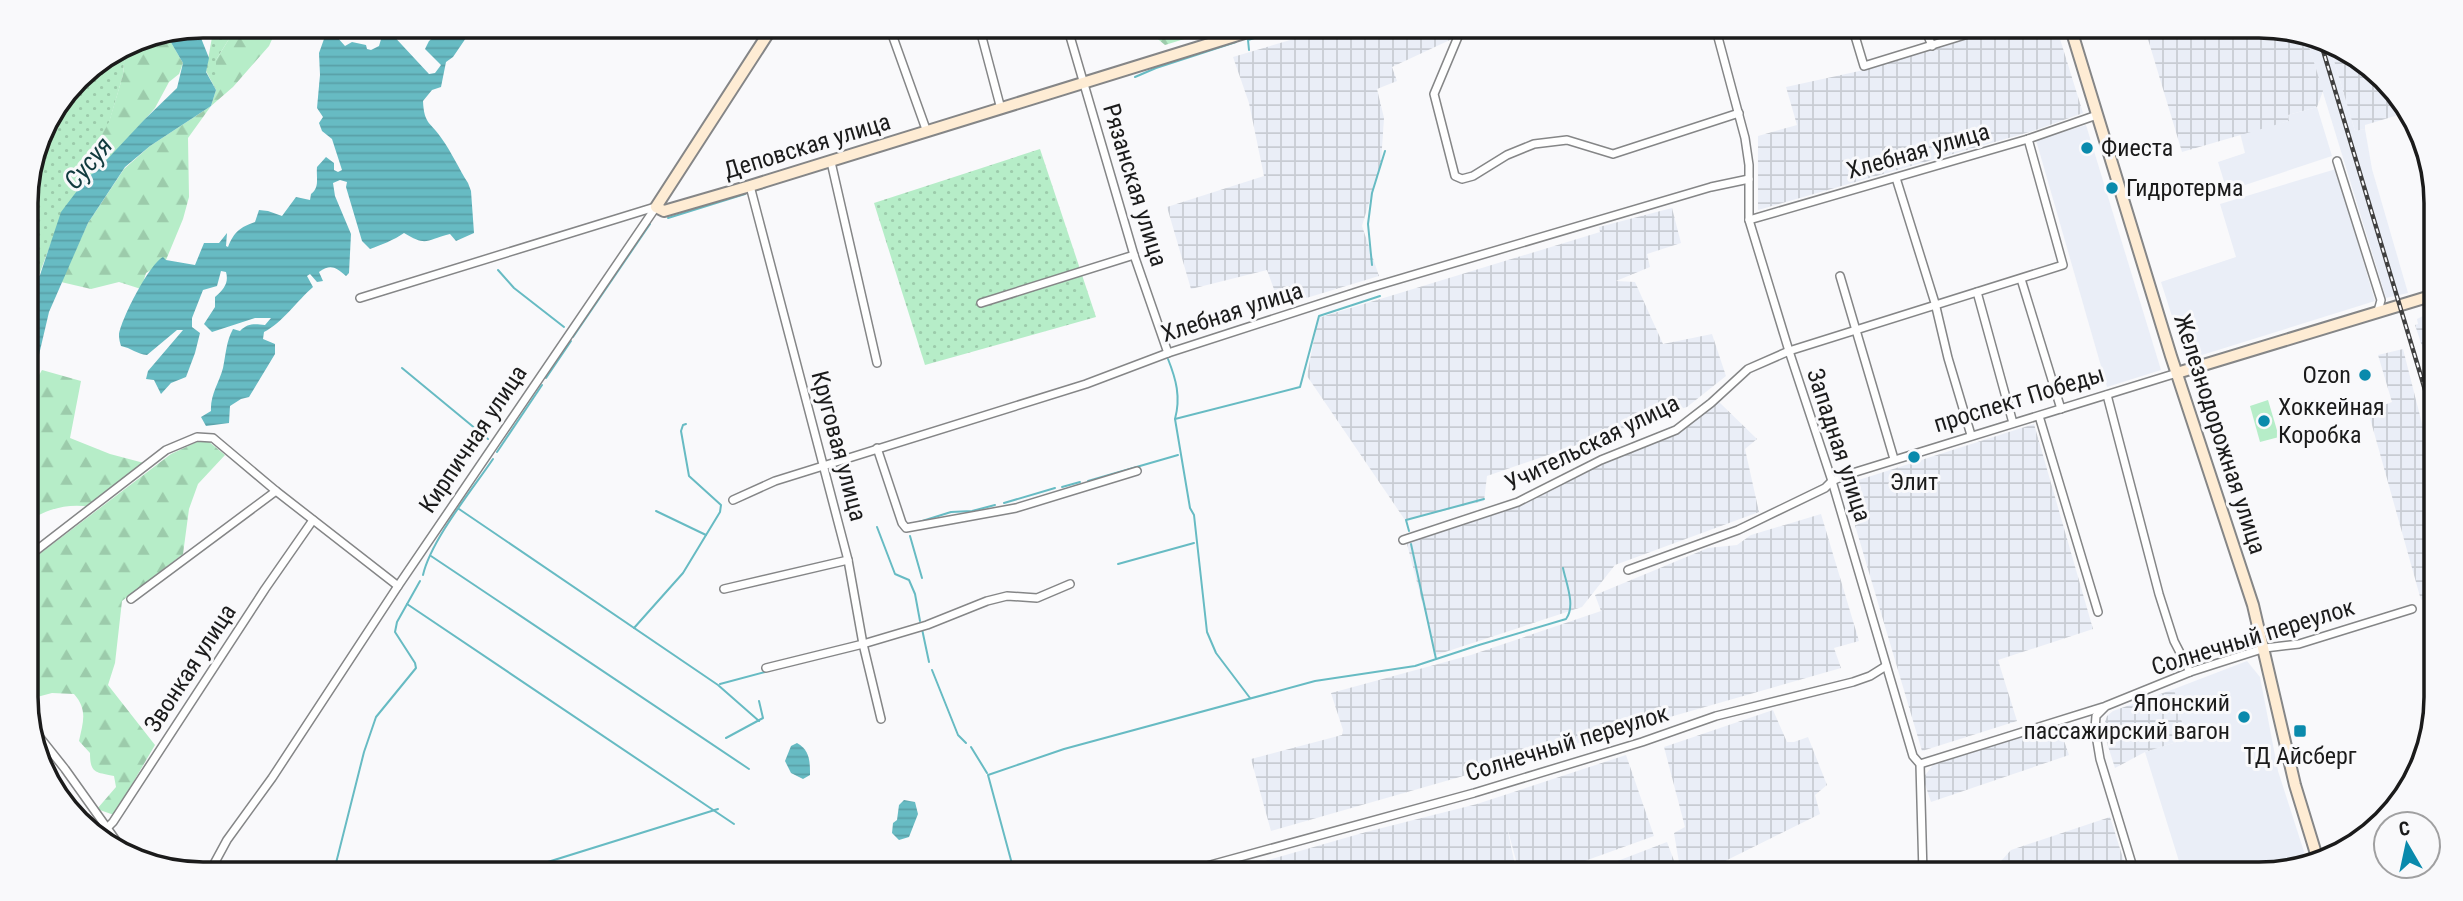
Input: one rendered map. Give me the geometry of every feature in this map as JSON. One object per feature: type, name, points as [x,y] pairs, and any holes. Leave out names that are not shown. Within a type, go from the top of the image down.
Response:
[{"type":"main road","name":"Деповская улица","points":[[656,207],[664,211],[750,186],[1228,38]]},
{"type":"main road","name":"Железнодорожная улица","points":[[2074,38],[2265,648],[2295,785],[2316,853]]},
{"type":"main road","name":"Кирпичная улица","points":[[656,207],[765,39]]},
{"type":"main road","name":"проспект Победы","points":[[2177,373],[2424,298]]},
{"type":"street","points":[[1458,38],[1434,94],[1455,176],[1462,178],[1472,176],[1507,155],[1534,144],[1567,140],[1613,154],[1739,113]]},
{"type":"street","name":"Западная улица","points":[[1718,38],[1745,138],[1749,220],[1788,351],[1832,481],[1913,756],[1920,764],[1923,862]]},
{"type":"street","points":[[1856,38],[1864,66],[1956,38]]},
{"type":"street","points":[[1929,38],[1932,46]]},
{"type":"street","points":[[894,39],[927,132]]},
{"type":"street","points":[[982,39],[1001,109]]},
{"type":"street","name":"Рязанская улица","points":[[1071,39],[1135,255],[1168,353]]},
{"type":"street","name":"Хлебная улица","points":[[1749,220],[2028,139],[2097,115]]},
{"type":"street","name":"Учительская улица","points":[[1404,540],[1518,502],[1601,460],[1676,430],[1712,403],[1748,369],[1788,351],[2063,265],[2028,139]]},
{"type":"street","points":[[2337,161],[2381,300],[2378,312]]},
{"type":"street","points":[[831,162],[877,363]]},
{"type":"street","points":[[1896,178],[1972,435]]},
{"type":"street","name":"Хлебная улица","points":[[733,500],[775,481],[1086,384],[1168,353],[1369,288],[1711,187],[1749,179]]},
{"type":"street","name":"Круговая улица","points":[[750,186],[825,465],[848,559],[863,644],[881,719]]},
{"type":"street","name":"Деповская улица","points":[[360,298],[656,207]]},
{"type":"street","name":"Кирпичная улица","points":[[215,862],[227,840],[272,778],[398,586],[656,207]]},
{"type":"street","points":[[981,303],[1135,255]]},
{"type":"street","points":[[1840,276],[1894,459]]},
{"type":"street","points":[[2021,279],[2061,409]]},
{"type":"street","points":[[1977,292],[2013,423]]},
{"type":"street","name":"проспект Победы","points":[[1628,570],[1749,526],[1825,488],[1832,481],[1894,459],[2177,373]]},
{"type":"street","points":[[2107,395],[2158,594],[2174,641],[2190,672]]},
{"type":"street","points":[[2039,416],[2098,612]]},
{"type":"street","points":[[38,549],[166,450],[197,437],[213,438],[398,586]]},
{"type":"street","points":[[877,448],[906,528],[1016,508],[1137,471]]},
{"type":"street","points":[[131,599],[276,491]]},
{"type":"street","name":"Звонкая улица","points":[[107,828],[114,822],[265,589],[313,520]]},
{"type":"street","points":[[724,589],[848,559]]},
{"type":"street","points":[[765,668],[927,625],[988,601],[1007,596],[1037,598],[1070,584]]},
{"type":"street","name":"Солнечный переулок","points":[[1920,764],[2106,706],[2190,672],[2265,648],[2299,645],[2412,609]]},
{"type":"street","name":"Солнечный переулок","points":[[1219,862],[1474,793],[1642,742],[1716,716],[1853,682],[1886,666]]},
{"type":"street","points":[[2106,706],[2095,716],[2095,729],[2100,759],[2130,862]]},
{"type":"street","points":[[45,744],[112,835]]},
{"type":"shaded area","points":[[1295,38],[1452,38],[1392,67],[1397,81],[1377,89],[1384,118],[1381,163],[1362,226],[1379,276],[1280,306],[1267,270],[1191,289],[1167,207],[1264,176],[1249,103],[1233,57]]},
{"type":"shaded area","points":[[1968,38],[2060,38],[2083,113],[2033,131],[1758,210],[1758,136],[1797,125],[1786,87],[1864,70]]},
{"type":"shaded area","points":[[2148,38],[2260,38],[2309,46],[2323,91],[2317,107],[2288,115],[2289,121],[2182,152]]},
{"type":"shaded area","points":[[2309,46],[2332,55],[2355,131],[2365,129],[2372,169],[2408,293],[2386,298]]},
{"type":"shaded area","points":[[2332,55],[2368,79],[2398,115],[2365,125],[2365,129],[2355,131]]},
{"type":"shaded area","points":[[2317,107],[2332,156],[2227,191],[2218,162],[2245,153],[2240,133],[2289,121],[2288,115]]},
{"type":"shaded area","points":[[2086,125],[2161,370],[2107,387],[2036,140]]},
{"type":"shaded area","points":[[2336,169],[2375,301],[2186,360],[2161,282],[2236,257],[2220,204]]},
{"type":"shaded area","points":[[1672,208],[1681,243],[1647,254],[1650,267],[1616,281],[1635,282],[1663,344],[1712,334],[1726,376],[1687,407],[1487,476],[1484,501],[1405,520],[1307,376],[1318,318],[1600,232],[1599,227]]},
{"type":"shaded area","points":[[2424,316],[2424,352],[2415,325],[2418,324],[2417,319]]},
{"type":"shaded area","points":[[2403,349],[2424,432],[2424,599],[2421,600],[2368,411],[2392,402],[2378,355]]},
{"type":"shaded area","points":[[1719,402],[1757,439],[1745,449],[1759,512],[1615,565],[1582,607],[1436,655],[1407,544],[1608,459],[1672,436]]},
{"type":"shaded area","points":[[2034,424],[2093,629],[1998,660],[2017,721],[1922,751],[1843,485]]},
{"type":"shaded area","points":[[1821,514],[1859,641],[1834,648],[1841,668],[1271,831],[1251,759],[1342,735],[1343,730],[1331,693],[1471,655],[1601,611],[1595,595],[1708,548],[1737,545],[1751,535]]},
{"type":"shaded area","points":[[2247,661],[2260,677],[2278,771],[2305,856],[2270,862],[2179,862],[2145,752],[2186,739],[2174,689]]},
{"type":"shaded area","points":[[2174,689],[2186,739],[2145,752],[2115,768],[2104,725],[2107,716],[2113,711]]},
{"type":"shaded area","points":[[1773,710],[1787,742],[1808,737],[1827,785],[1815,795],[1820,814],[1723,862],[1679,862],[1674,833],[1685,827],[1664,747]]},
{"type":"shaded area","points":[[2058,724],[2069,755],[1931,802],[1923,778],[1933,765]]},
{"type":"shaded area","points":[[1626,755],[1654,836],[1582,862],[1516,862],[1507,827],[1514,862],[1261,862],[1366,832],[1477,804]]},
{"type":"shaded area","points":[[2110,817],[2124,862],[2000,862],[2011,850]]},
{"type":"shaded area","points":[[1667,842],[1674,862],[1615,862]]},
{"type":"green space","points":[[212,39],[229,39],[216,60],[216,90],[206,71]]},
{"type":"green space","points":[[229,39],[272,39],[269,46],[233,87],[211,106],[216,90],[216,60]]},
{"type":"green space","points":[[1157,39],[1186,39],[1165,45]]},
{"type":"green space","points":[[171,42],[183,63],[179,74],[169,82],[155,108],[115,153],[85,181],[93,151],[109,122],[123,75],[124,59],[161,44]]},
{"type":"green space","points":[[124,59],[123,75],[109,123],[93,151],[85,181],[51,243],[39,275],[39,193],[44,161],[51,140],[79,95],[95,79]]},
{"type":"green space","points":[[211,106],[188,138],[189,197],[166,260],[146,273],[141,289],[119,282],[91,289],[61,282],[88,223],[124,169],[150,146]]},
{"type":"green space","points":[[1040,149],[1096,317],[925,365],[874,203]]},
{"type":"green space","points":[[42,370],[81,381],[70,438],[110,454],[144,463],[90,507],[58,508],[38,516],[39,376]]},
{"type":"green space","name":"Хоккейная Коробка","points":[[2268,400],[2279,437],[2260,442],[2250,406]]},
{"type":"green space","points":[[208,441],[225,455],[198,484],[189,509],[183,554],[122,601],[115,663],[108,685],[155,745],[114,815],[97,809],[116,787],[114,776],[95,771],[91,765],[90,753],[79,741],[83,711],[78,700],[74,694],[52,693],[38,697],[38,555],[171,454],[197,442]]},
{"type":"water","points":[[201,39],[209,58],[206,72],[216,90],[211,106],[150,146],[125,167],[88,223],[49,312],[39,356],[39,276],[61,212],[86,179],[177,88],[183,63],[171,42]]},
{"type":"water","points":[[324,39],[339,39],[345,46],[352,42],[366,45],[367,49],[371,50],[379,46],[381,39],[396,39],[429,74],[435,73],[441,65],[425,49],[429,41],[465,39],[453,57],[446,62],[441,87],[432,90],[423,101],[427,119],[446,144],[468,183],[474,233],[456,241],[450,234],[422,241],[404,233],[370,249],[362,241],[346,187],[347,182],[340,180],[333,183],[335,196],[351,234],[349,273],[346,276],[330,267],[319,272],[323,281],[317,282],[310,274],[307,276],[313,287],[264,332],[263,339],[275,344],[275,354],[249,397],[230,406],[229,423],[206,426],[201,417],[211,411],[213,394],[233,329],[240,331],[251,325],[265,325],[271,318],[255,318],[212,332],[204,324],[215,307],[215,297],[226,283],[226,272],[221,271],[217,286],[203,290],[192,318],[192,327],[200,333],[186,377],[171,383],[161,394],[154,380],[146,379],[148,371],[183,330],[177,330],[147,355],[121,346],[121,327],[137,292],[151,269],[163,257],[166,260],[195,265],[204,243],[219,243],[227,233],[228,247],[238,231],[255,222],[259,210],[282,216],[296,197],[310,200],[317,185],[317,167],[326,157],[334,163],[334,170],[342,170],[332,139],[322,131],[319,123],[323,117],[317,108],[319,53]]},
{"type":"water","points":[[797,743],[805,749],[809,761],[810,775],[803,779],[791,773],[785,761],[791,746]]},
{"type":"water","points":[[904,800],[915,802],[918,814],[909,837],[899,840],[892,833],[893,823],[897,820],[899,805]]},
{"type":"waterway","points":[[1249,50],[1248,40],[1253,38]]},
{"type":"waterway","points":[[1135,77],[1236,42]]},
{"type":"waterway","points":[[1372,265],[1368,224],[1372,193],[1385,151]]},
{"type":"waterway","points":[[756,190],[766,187]]},
{"type":"waterway","points":[[668,218],[745,194]]},
{"type":"waterway","points":[[573,337],[650,224]]},
{"type":"waterway","points":[[498,270],[514,288],[564,327]]},
{"type":"waterway","points":[[1250,698],[1216,653],[1207,632],[1194,515],[1190,508],[1175,419],[1300,387],[1319,316],[1380,296]]},
{"type":"waterway","points":[[546,378],[571,341]]},
{"type":"waterway","points":[[1168,359],[1177,388],[1175,419]]},
{"type":"waterway","points":[[402,368],[488,439]]},
{"type":"waterway","points":[[497,452],[542,385]]},
{"type":"waterway","points":[[634,628],[683,573],[720,512],[721,505],[689,476],[681,431],[686,424]]},
{"type":"waterway","points":[[1088,481],[1178,455]]},
{"type":"waterway","points":[[423,575],[427,561],[443,531],[493,459]]},
{"type":"waterway","points":[[1062,487],[1080,482]]},
{"type":"waterway","points":[[1004,503],[1055,488]]},
{"type":"waterway","points":[[1409,531],[1406,520],[1484,499]]},
{"type":"waterway","points":[[919,522],[951,512],[972,511],[995,505]]},
{"type":"waterway","points":[[459,509],[718,685],[759,721]]},
{"type":"waterway","points":[[656,511],[706,535]]},
{"type":"waterway","points":[[877,527],[895,574],[909,580],[915,594],[920,621]]},
{"type":"waterway","points":[[910,536],[922,578]]},
{"type":"waterway","points":[[1118,564],[1194,543]]},
{"type":"waterway","points":[[1411,544],[1436,659]]},
{"type":"waterway","points":[[431,556],[749,769]]},
{"type":"waterway","points":[[1011,862],[988,775],[1064,749],[1315,681],[1415,666],[1566,619],[1570,601],[1563,568]]},
{"type":"waterway","points":[[336,862],[364,752],[376,717],[416,668],[395,632],[397,622],[420,581]]},
{"type":"waterway","points":[[407,604],[734,824]]},
{"type":"waterway","points":[[922,629],[929,662]]},
{"type":"waterway","points":[[932,670],[958,735],[966,743]]},
{"type":"waterway","points":[[720,684],[765,672]]},
{"type":"waterway","points":[[726,738],[763,718],[759,701]]},
{"type":"waterway","points":[[971,747],[987,773]]},
{"type":"waterway","points":[[548,862],[718,809]]},
{"type":"railway","points":[[2323,51],[2424,386]]},
{"type":"place","name":"Фиеста","points":[[2087,148]]},
{"type":"place","name":"Гидротерма","points":[[2112,188]]},
{"type":"place","name":"Ozon","points":[[2365,375]]},
{"type":"place","name":"Хоккейная Коробка","points":[[2264,421]]},
{"type":"place","name":"Элит","points":[[1914,457]]},
{"type":"place","name":"Японский пассажирский вагон","points":[[2244,717]]},
{"type":"place","name":"ТД Айсберг","points":[[2300,731]]},
{"type":"water label","name":"Сусуя","points":[[88,163]]}]
